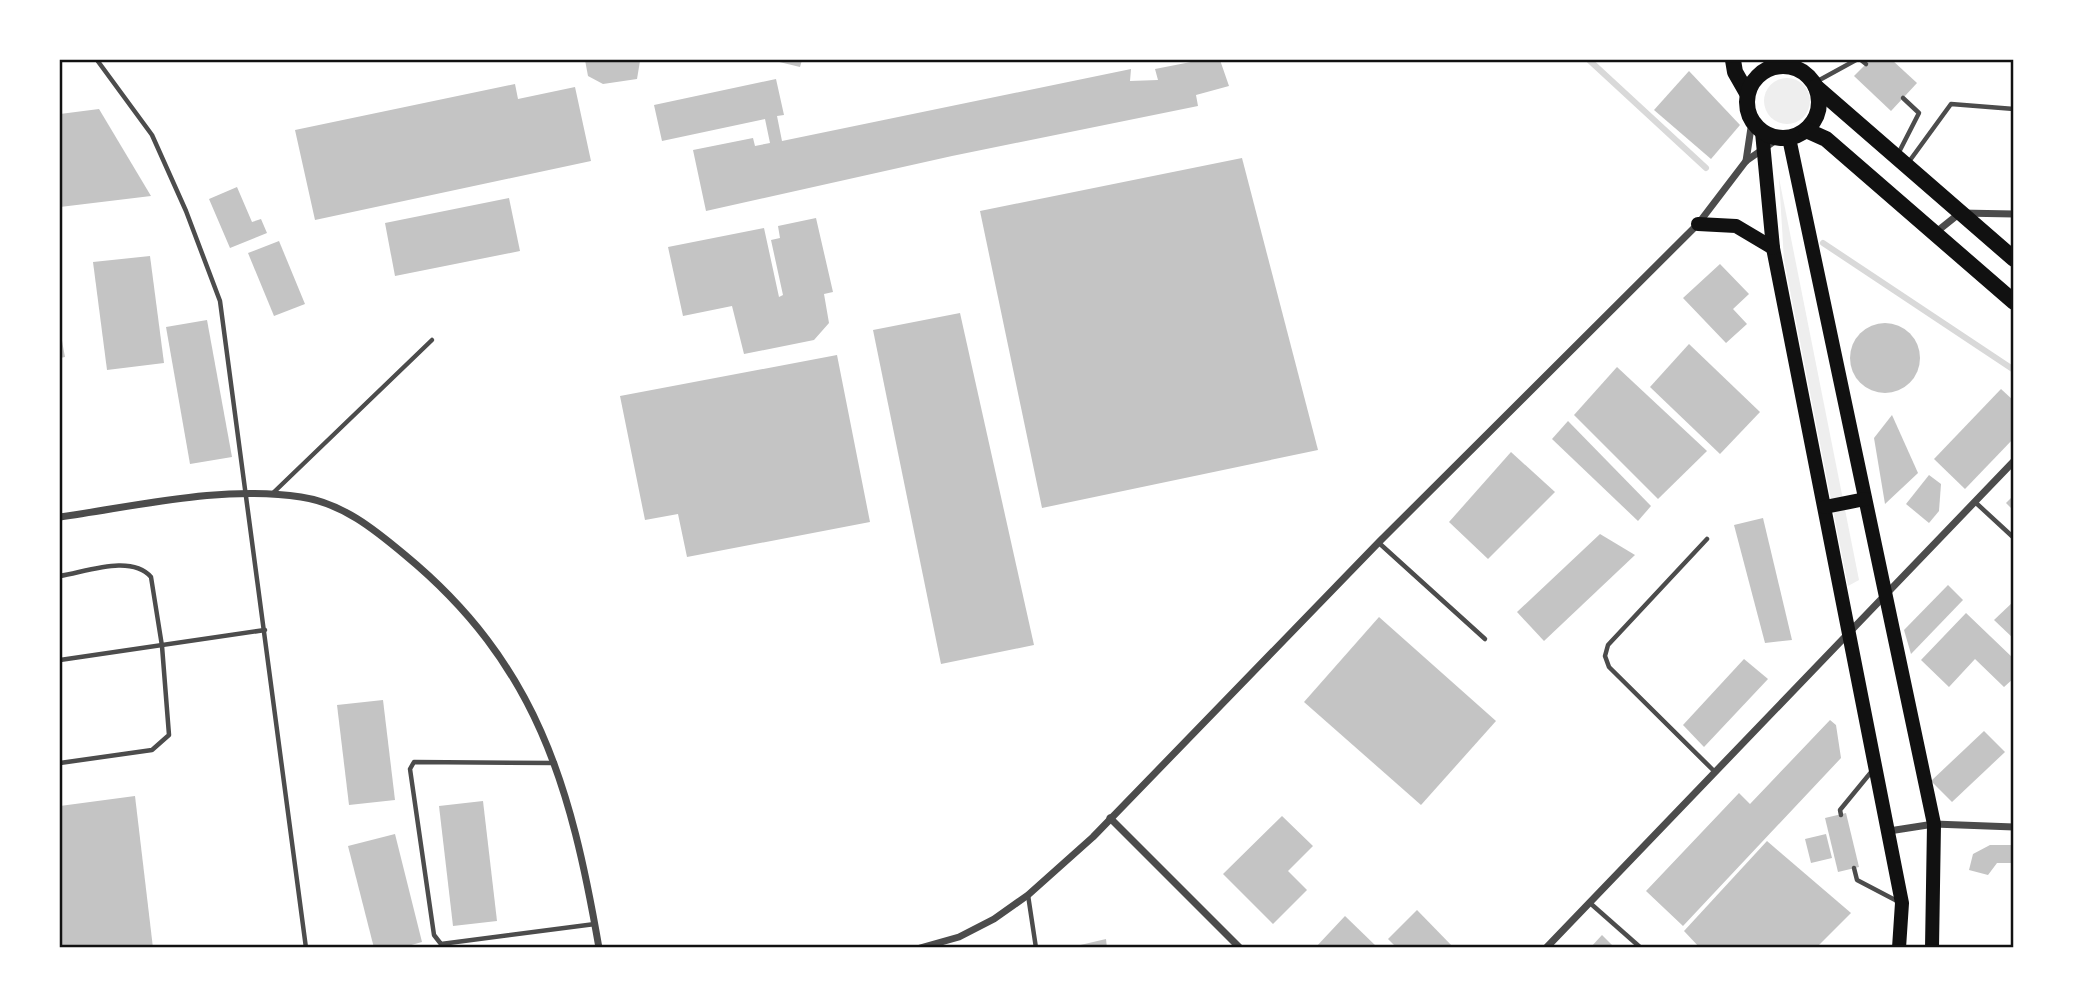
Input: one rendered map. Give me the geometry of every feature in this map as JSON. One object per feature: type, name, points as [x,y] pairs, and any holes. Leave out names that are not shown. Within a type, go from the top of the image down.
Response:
[{"type":"main road","points":[[1733,60],[1735,72],[1747,93]]},
{"type":"main road","points":[[1899,947],[1902,904],[1889,831],[1773,248],[1764,149],[1746,102],[1747,93],[1760,72],[1792,64],[2014,259]]},
{"type":"main road","points":[[1757,126],[1784,138],[1806,130],[1817,115],[1815,85]]},
{"type":"main road","points":[[1806,130],[1826,139],[2014,302]]},
{"type":"main road","points":[[1784,138],[1934,824],[1932,947]]},
{"type":"main road","points":[[1698,224],[1736,226],[1773,248]]},
{"type":"main road","points":[[1825,507],[1865,499]]},
{"type":"street","points":[[1746,161],[1757,126]]},
{"type":"street","points":[[920,947],[959,937],[994,919],[1028,895],[1110,818],[1379,542],[1698,224],[1746,161],[1784,138]]},
{"type":"street","points":[[1935,233],[1960,213],[2014,214]]},
{"type":"street","points":[[1546,947],[2014,461]]},
{"type":"street","points":[[60,517],[247,491],[303,497],[344,510],[374,529],[418,566],[468,615],[508,669],[537,717],[573,815],[599,947]]},
{"type":"street","points":[[1110,818],[1240,947]]},
{"type":"street","points":[[1889,831],[1934,824],[2014,827]]},
{"type":"lane","points":[[97,60],[152,135],[186,211],[220,301],[306,947]]},
{"type":"lane","points":[[1815,85],[1856,60]]},
{"type":"lane","points":[[1902,159],[1919,113],[1903,98]]},
{"type":"lane","points":[[1902,159],[1951,104],[2014,109]]},
{"type":"lane","points":[[272,494],[432,340]]},
{"type":"lane","points":[[1975,501],[2014,538]]},
{"type":"lane","points":[[1707,539],[1608,645],[1605,656],[1609,667],[1715,772]]},
{"type":"lane","points":[[1379,542],[1485,639]]},
{"type":"lane","points":[[60,576],[132,565],[144,569],[151,577],[162,646],[169,735],[162,744],[152,750],[60,763]]},
{"type":"lane","points":[[60,660],[265,631]]},
{"type":"lane","points":[[556,763],[414,762],[410,769],[434,936],[441,944],[595,924]]},
{"type":"lane","points":[[1841,815],[1840,810],[1877,765]]},
{"type":"lane","points":[[1854,869],[1857,880],[1902,904]]},
{"type":"lane","points":[[1028,895],[1037,947]]},
{"type":"lane","points":[[1590,902],[1641,947]]},
{"type":"shaded area","points":[[1787,78],[1803,85],[1810,101],[1803,117],[1787,124],[1771,117],[1764,101],[1771,85]]},
{"type":"shaded area","points":[[1779,178],[1859,580],[1848,586],[1784,260]]},
{"type":"building","points":[[585,60],[640,60],[637,79],[603,84],[588,76]]},
{"type":"building","points":[[771,60],[802,60],[800,67]]},
{"type":"building","points":[[1201,60],[1220,60],[1229,86],[1196,95],[1198,106],[952,156],[706,211],[693,150],[753,138],[755,146],[770,143],[765,119],[662,141],[654,105],[776,79],[784,115],[777,116],[782,141],[1131,69],[1130,81],[1158,80],[1155,69]]},
{"type":"building","points":[[1870,60],[1892,60],[1917,83],[1891,111],[1854,76]]},
{"type":"building","points":[[1689,71],[1740,125],[1711,159],[1654,110]]},
{"type":"building","points":[[515,84],[518,99],[575,87],[591,161],[315,220],[295,130]]},
{"type":"building","points":[[99,109],[151,196],[60,207],[60,114]]},
{"type":"building","points":[[1242,158],[1318,450],[1042,508],[980,211]]},
{"type":"building","points":[[237,187],[252,222],[261,219],[267,233],[230,248],[209,199]]},
{"type":"building","points":[[509,198],[520,251],[395,276],[385,223]]},
{"type":"building","points":[[816,218],[833,292],[824,294],[829,323],[814,340],[744,354],[732,306],[683,316],[668,247],[764,228],[779,297],[783,295],[771,240],[780,238],[778,226]]},
{"type":"building","points":[[279,241],[305,304],[274,316],[248,253]]},
{"type":"building","points":[[150,256],[164,363],[107,370],[93,262]]},
{"type":"building","points":[[1720,264],[1749,294],[1733,309],[1747,324],[1726,343],[1683,298]]},
{"type":"building","points":[[960,313],[1034,645],[941,664],[873,330]]},
{"type":"building","points":[[207,320],[232,457],[190,464],[166,327]]},
{"type":"building","points":[[1885,323],[1910,333],[1920,358],[1910,383],[1885,393],[1860,383],[1850,358],[1860,333]]},
{"type":"building","points":[[60,330],[65,357],[60,358]]},
{"type":"building","points":[[1689,344],[1760,412],[1720,454],[1650,387]]},
{"type":"building","points":[[837,355],[870,522],[687,557],[678,514],[645,520],[620,396]]},
{"type":"building","points":[[1617,367],[1707,451],[1658,499],[1574,415]]},
{"type":"building","points":[[2001,389],[2014,401],[2014,438],[1965,489],[1934,459]]},
{"type":"building","points":[[1892,415],[1918,473],[1885,504],[1874,438]]},
{"type":"building","points":[[1568,421],[1651,506],[1638,521],[1552,439]]},
{"type":"building","points":[[1511,452],[1555,492],[1488,559],[1449,522]]},
{"type":"building","points":[[1929,475],[1941,484],[1939,511],[1929,523],[1906,504]]},
{"type":"building","points":[[2014,495],[2014,511],[2006,503]]},
{"type":"building","points":[[1763,518],[1792,640],[1765,643],[1734,525]]},
{"type":"building","points":[[1600,534],[1635,555],[1544,641],[1517,612]]},
{"type":"building","points":[[1948,585],[1963,600],[1911,654],[1904,630]]},
{"type":"building","points":[[2014,601],[2014,639],[1994,620]]},
{"type":"building","points":[[1966,613],[2014,659],[2014,678],[2004,687],[1975,659],[1949,687],[1921,660]]},
{"type":"building","points":[[1379,617],[1496,721],[1421,805],[1304,702]]},
{"type":"building","points":[[1744,659],[1768,679],[1704,747],[1683,725]]},
{"type":"building","points":[[383,700],[395,800],[349,805],[337,705]]},
{"type":"building","points":[[1830,720],[1836,725],[1841,758],[1683,926],[1646,891],[1739,793],[1750,804]]},
{"type":"building","points":[[1984,731],[2005,752],[1952,802],[1931,781]]},
{"type":"building","points":[[135,796],[153,948],[60,948],[60,806]]},
{"type":"building","points":[[483,801],[497,921],[453,926],[439,806]]},
{"type":"building","points":[[1846,813],[1859,867],[1838,872],[1825,818]]},
{"type":"building","points":[[1282,816],[1313,846],[1288,871],[1307,890],[1273,924],[1223,874]]},
{"type":"building","points":[[395,834],[422,942],[401,948],[374,948],[348,846]]},
{"type":"building","points":[[1826,834],[1832,858],[1811,863],[1805,839]]},
{"type":"building","points":[[1767,841],[1851,913],[1816,948],[1700,948],[1684,931]]},
{"type":"building","points":[[1990,845],[2014,845],[2014,863],[1997,863],[1988,875],[1969,870],[1973,854]]},
{"type":"building","points":[[1417,910],[1454,948],[1397,948],[1388,939]]},
{"type":"building","points":[[1345,916],[1378,948],[1315,948]]},
{"type":"building","points":[[1602,935],[1615,948],[1590,948]]},
{"type":"building","points":[[1106,939],[1107,948],[1076,948],[1076,946]]},
{"type":"waterway","points":[[1589,60],[1706,168]]},
{"type":"waterway","points":[[1823,243],[2014,370]]}]
